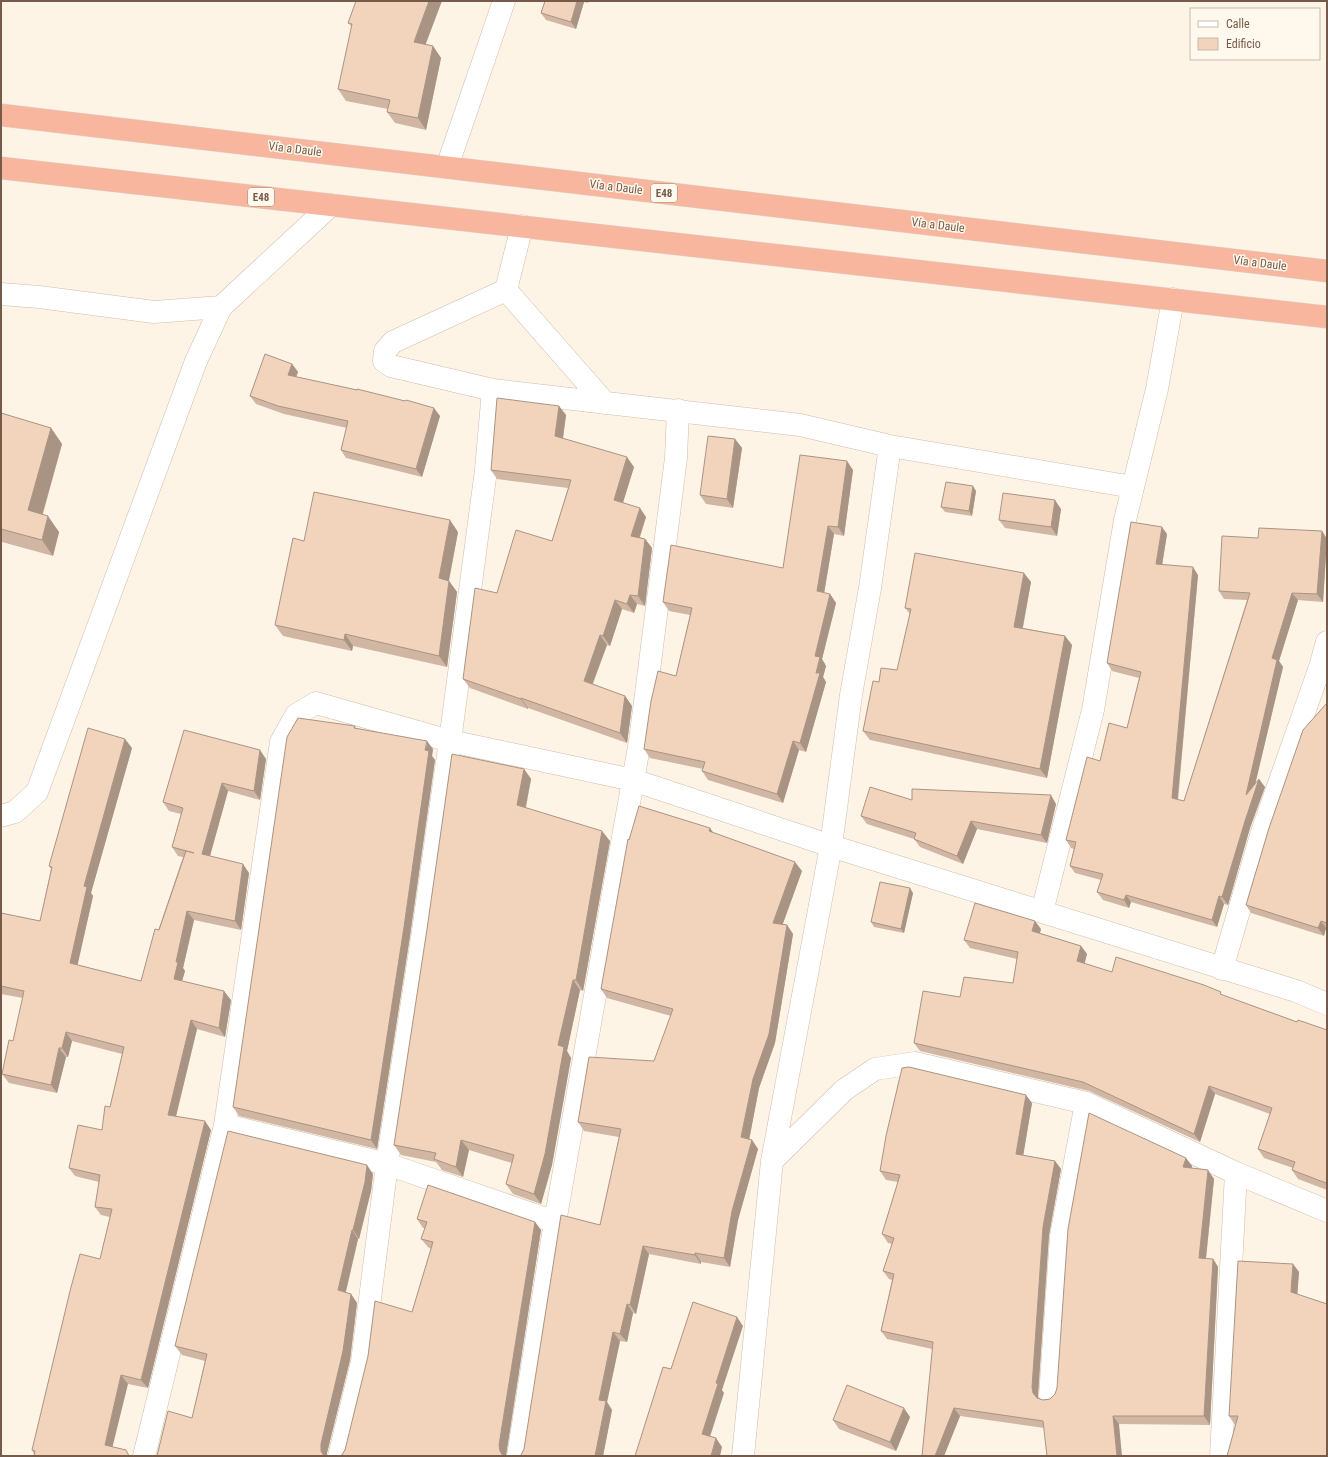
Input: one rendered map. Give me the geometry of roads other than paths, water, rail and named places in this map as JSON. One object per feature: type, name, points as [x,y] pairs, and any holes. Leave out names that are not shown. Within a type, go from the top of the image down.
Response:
[{"type":"highway","name":"Vía a Daule","points":[[1,116],[1327,271]]},
{"type":"highway","name":"E48","points":[[1,168],[1327,317]]},
{"type":"street","points":[[447,167],[504,1]]},
{"type":"street","points":[[1,816],[15,812],[37,792],[196,361],[222,307],[331,205]]},
{"type":"street","points":[[506,290],[522,226]]},
{"type":"street","points":[[506,290],[393,342],[385,351],[384,361],[391,366],[493,390],[800,425],[890,446],[1134,487]]},
{"type":"street","points":[[506,290],[605,403]]},
{"type":"street","points":[[1,294],[39,297],[154,312],[222,307]]},
{"type":"street","points":[[1042,912],[1093,710],[1125,520],[1157,389],[1173,299]]},
{"type":"street","points":[[339,1456],[362,1362],[388,1164],[450,741],[486,470],[493,390]]},
{"type":"street","points":[[518,1456],[555,1222],[640,741],[676,458],[678,410]]},
{"type":"street","points":[[743,1456],[772,1161],[831,846],[851,695],[870,588],[890,446]]},
{"type":"street","points":[[1222,969],[1262,832],[1320,667],[1327,642]]},
{"type":"street","points":[[144,1456],[225,1125],[281,742],[296,715],[316,703],[450,741],[633,780],[831,846],[1296,991],[1327,1004]]},
{"type":"street","points":[[772,1161],[844,1090],[875,1069],[915,1063],[1086,1103],[1236,1173],[1327,1211]]},
{"type":"street","points":[[1050,1396],[1061,1236],[1086,1103]]},
{"type":"street","points":[[225,1125],[388,1164],[555,1222]]},
{"type":"street","points":[[1221,1456],[1236,1173]]}]
